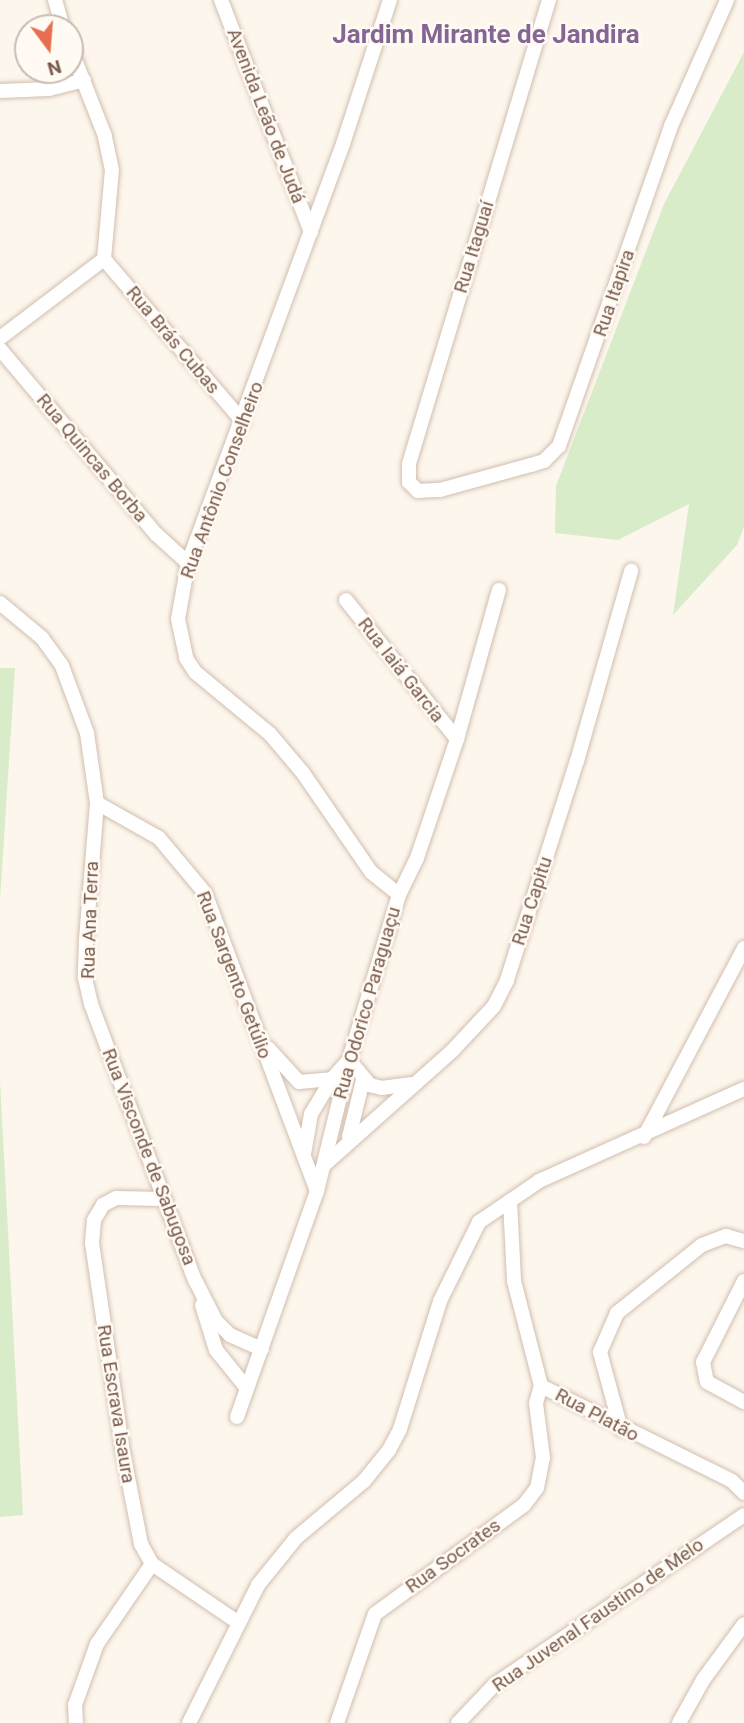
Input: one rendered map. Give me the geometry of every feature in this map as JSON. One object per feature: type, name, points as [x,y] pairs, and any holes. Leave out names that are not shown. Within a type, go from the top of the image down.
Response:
[{"type":"street","name":"Avenida Leão de Judá","points":[[221,0],[311,232]]},
{"type":"street","name":"Rua Antônio Conselheiro","points":[[390,0],[243,422],[188,563],[178,619],[190,665],[221,697],[270,734],[303,772],[371,872],[399,895]]},
{"type":"street","name":"Rua Itaguaí","points":[[418,492],[409,482],[409,464],[548,0]]},
{"type":"street","name":"Rua Itapira","points":[[418,492],[440,490],[544,461],[558,446],[671,126],[727,0]]},
{"type":"street","points":[[0,338],[104,258],[112,170],[105,136],[84,80]]},
{"type":"street","points":[[0,91],[50,89],[69,84]]},
{"type":"street","name":"Rua Brás Cubas","points":[[104,258],[243,422]]},
{"type":"street","name":"Rua Quincas Borba","points":[[0,349],[156,534],[188,563]]},
{"type":"street","name":"Rua Capitu","points":[[324,1165],[476,1028],[507,980],[577,761],[631,571]]},
{"type":"street","name":"Rua Odorico Paraguaçu","points":[[237,1417],[317,1191],[349,1060],[399,895],[417,858],[457,739],[499,590]]},
{"type":"street","name":"Rua Iaiá Garcia","points":[[346,600],[457,739]]},
{"type":"street","name":"Rua Ana Terra","points":[[0,603],[41,638],[62,666],[87,733],[97,803],[85,978],[102,1034]]},
{"type":"street","name":"Rua Sargento Getúlio","points":[[97,803],[159,838],[191,872],[205,893],[317,1191]]},
{"type":"street","points":[[645,1138],[744,948]]},
{"type":"street","points":[[248,1010],[289,1075],[311,1084],[332,1079]]},
{"type":"street","name":"Rua Visconde de Sabugosa","points":[[102,1034],[195,1280],[216,1350],[246,1387]]},
{"type":"street","points":[[303,1156],[311,1114],[332,1079],[349,1060],[363,1080],[382,1088],[414,1083]]},
{"type":"street","points":[[347,1142],[358,1115],[363,1080]]},
{"type":"street","points":[[189,1723],[236,1621],[296,1538],[364,1480],[389,1450],[456,1260],[479,1222],[539,1181],[645,1138],[744,1089]]},
{"type":"street","name":"Rua Escrava Isaura","points":[[152,1564],[141,1544],[125,1460],[92,1243],[94,1220],[103,1205],[129,1195],[163,1199]]},
{"type":"street","name":"Rua Platão","points":[[510,1201],[514,1281],[541,1386],[621,1429],[732,1481],[744,1493]]},
{"type":"street","points":[[621,1429],[600,1352],[617,1313],[702,1245],[726,1236],[744,1241]]},
{"type":"street","name":"Rua Visconde de Sabugosa","points":[[195,1280],[216,1321],[230,1335],[262,1349]]},
{"type":"street","points":[[744,1281],[703,1362],[708,1382],[744,1402]]},
{"type":"street","name":"Rua Socrates","points":[[337,1723],[375,1614],[524,1505],[537,1488],[543,1458],[536,1403],[541,1386]]},
{"type":"street","name":"Rua Juvenal Faustino de Melo","points":[[458,1723],[494,1685],[744,1515]]},
{"type":"street","points":[[76,1723],[75,1705],[97,1644],[152,1564],[236,1621]]},
{"type":"street","points":[[679,1723],[703,1680],[744,1624]]},
{"type":"green space","points":[[744,52],[744,527],[737,545],[673,615],[689,504],[618,540],[555,533],[556,486],[664,204]]},
{"type":"green space","points":[[0,668],[15,668],[0,900]]},
{"type":"green space","points":[[0,1080],[23,1515],[0,1517]]},
{"type":"district","name":"Jardim Mirante de Jandira","points":[[486,35]]}]
